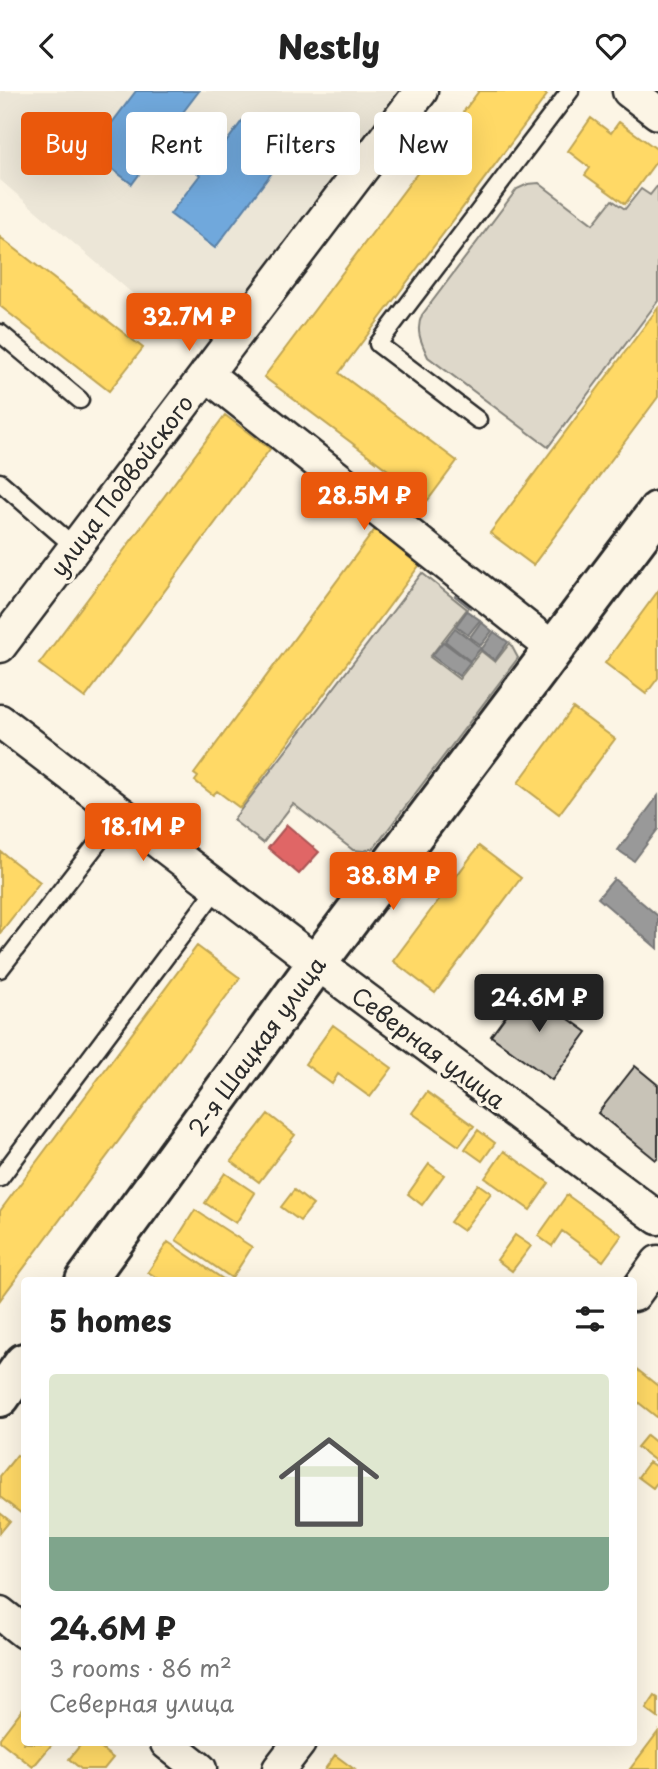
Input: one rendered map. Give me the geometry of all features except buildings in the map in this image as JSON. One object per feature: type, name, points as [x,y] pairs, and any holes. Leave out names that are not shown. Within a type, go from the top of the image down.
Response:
[{"type":"street","name":"улица Подвойского","points":[[0,646],[421,91]]},
{"type":"street","points":[[629,91],[658,113]]},
{"type":"street","points":[[206,374],[554,649]]},
{"type":"street","name":"2-я Шацкая улица","points":[[88,1277],[317,963],[658,511]]},
{"type":"street","name":"Северная улица","points":[[0,721],[658,1218]]},
{"type":"street","points":[[637,1291],[658,1262]]},
{"type":"street","points":[[0,1397],[21,1367]]},
{"type":"street","points":[[0,1613],[21,1630]]},
{"type":"street","points":[[171,1746],[200,1769]]},
{"type":"street","points":[[279,1769],[297,1746]]},
{"type":"lane","points":[[478,420],[378,344],[570,91]]},
{"type":"lane","points":[[0,333],[80,400]]},
{"type":"lane","points":[[0,482],[75,547]]},
{"type":"lane","points":[[0,969],[121,813]]},
{"type":"lane","points":[[0,1178],[218,887]]},
{"type":"shaded area","points":[[0,91],[407,91],[391,112],[374,112],[374,134],[360,152],[360,112],[241,112],[241,175],[342,175],[203,354],[0,180]]},
{"type":"shaded area","points":[[539,183],[593,224],[612,200],[625,209],[641,189],[650,195],[658,185],[658,301],[548,447],[428,357],[419,331],[422,315],[517,189]]},
{"type":"shaded area","points":[[422,573],[467,609],[430,657],[459,679],[481,651],[495,662],[510,643],[518,658],[374,848],[353,850],[293,804],[263,843],[233,820]]}]
